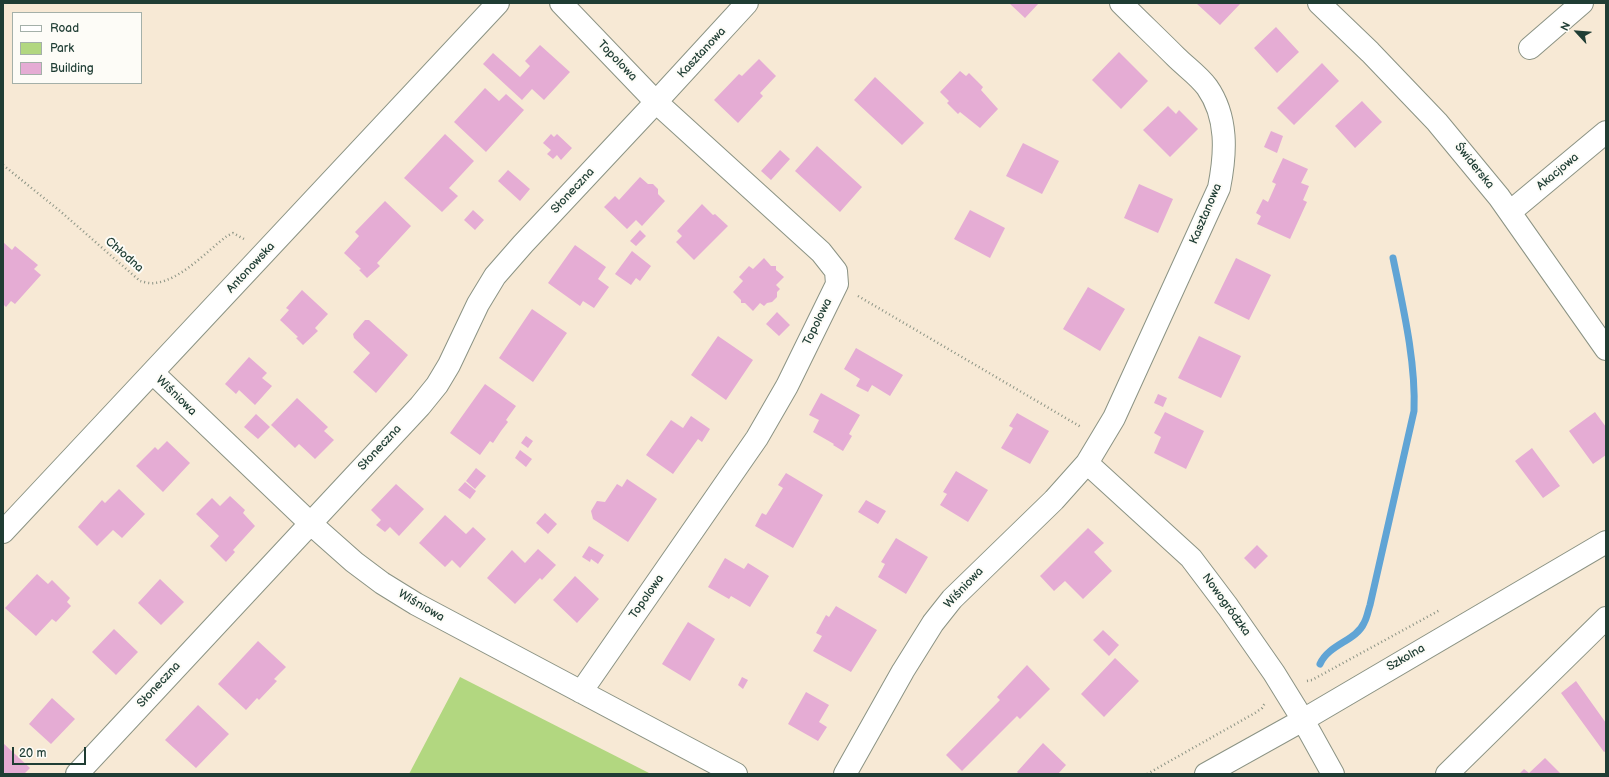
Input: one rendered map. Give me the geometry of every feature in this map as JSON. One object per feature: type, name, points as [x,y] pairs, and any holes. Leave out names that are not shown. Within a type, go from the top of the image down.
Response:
[{"type":"street","name":"Antonowska","points":[[3,532],[498,3]]},
{"type":"street","name":"Topolowa","points":[[561,3],[656,102],[821,252],[836,271],[837,284],[786,386],[757,438],[581,692]]},
{"type":"street","name":"Kasztanowa","points":[[656,102],[748,3]]},
{"type":"street","name":"Kasztanowa","points":[[1110,424],[1219,188],[1224,154],[1222,122],[1216,104],[1207,87],[1121,3]]},
{"type":"street","name":"Świderska","points":[[1319,3],[1370,52],[1437,122],[1510,212],[1606,349]]},
{"type":"street","points":[[1530,48],[1582,3]]},
{"type":"street","name":"Słoneczna","points":[[76,774],[420,406],[437,385],[449,365],[478,304],[495,276],[656,102]]},
{"type":"street","name":"Akacjowa","points":[[1510,212],[1606,132]]},
{"type":"street","name":"Wiśniowa","points":[[152,373],[310,524],[354,562],[382,583],[416,604],[736,774]]},
{"type":"street","name":"Wiśniowa","points":[[845,774],[903,671],[933,623],[952,599],[1054,500],[1087,463],[1110,424]]},
{"type":"street","name":"Nowogródzka","points":[[1087,463],[1191,558],[1228,607],[1266,662],[1303,720],[1332,774]]},
{"type":"street","name":"Szkolna","points":[[1206,774],[1303,720],[1606,542]]},
{"type":"street","points":[[1447,774],[1606,618]]},
{"type":"path","name":"Chłodna","points":[[3,165],[60,211],[140,281],[154,284],[175,276],[192,265],[227,236],[234,233],[251,244],[262,256]]},
{"type":"path","points":[[837,284],[1084,429]]},
{"type":"path","points":[[1304,681],[1312,680],[1440,609]]},
{"type":"path","points":[[1147,774],[1255,713],[1262,708],[1265,702]]},
{"type":"green space","points":[[460,677],[651,774],[409,774]]},
{"type":"building","points":[[1009,3],[1039,3],[1025,18]]},
{"type":"building","points":[[1196,3],[1241,3],[1220,25]]},
{"type":"building","points":[[1276,27],[1299,52],[1277,73],[1254,48]]},
{"type":"building","points":[[540,45],[570,72],[544,100],[532,89],[522,100],[483,64],[493,53],[520,77],[530,66],[525,61]]},
{"type":"building","points":[[1119,52],[1148,81],[1121,109],[1092,80]]},
{"type":"building","points":[[759,59],[776,76],[760,93],[763,96],[738,123],[714,100],[739,74],[742,76]]},
{"type":"building","points":[[1322,63],[1339,81],[1294,125],[1277,108]]},
{"type":"building","points":[[960,71],[966,76],[969,73],[983,87],[981,90],[998,109],[980,128],[960,112],[958,114],[947,103],[949,101],[940,92]]},
{"type":"building","points":[[875,77],[924,123],[902,145],[854,100]]},
{"type":"building","points":[[485,88],[499,101],[506,94],[524,110],[486,152],[454,122]]},
{"type":"building","points":[[1362,101],[1382,122],[1355,148],[1335,126]]},
{"type":"building","points":[[1168,106],[1176,114],[1179,110],[1198,129],[1170,157],[1143,130]]},
{"type":"building","points":[[1271,131],[1283,136],[1277,153],[1264,147]]},
{"type":"building","points":[[445,134],[474,161],[449,188],[458,196],[442,212],[404,178]]},
{"type":"building","points":[[551,134],[554,137],[557,134],[572,148],[561,160],[557,155],[553,159],[547,154],[551,150],[543,143]]},
{"type":"building","points":[[1023,143],[1059,161],[1042,194],[1006,176]]},
{"type":"building","points":[[817,146],[862,187],[840,212],[795,171]]},
{"type":"building","points":[[780,150],[790,159],[771,180],[761,171]]},
{"type":"building","points":[[1283,158],[1308,169],[1301,183],[1309,186],[1303,200],[1307,202],[1290,239],[1257,224],[1261,216],[1256,213],[1263,199],[1268,202],[1276,184],[1272,182]]},
{"type":"building","points":[[508,170],[530,189],[520,201],[498,181]]},
{"type":"building","points":[[640,177],[648,184],[653,184],[658,189],[658,194],[665,201],[642,226],[636,220],[627,229],[604,207],[615,196],[619,200]]},
{"type":"building","points":[[1139,184],[1173,199],[1158,233],[1124,218]]},
{"type":"building","points":[[385,201],[411,226],[377,263],[380,266],[367,278],[359,270],[361,269],[344,253],[359,236],[355,232]]},
{"type":"building","points":[[702,204],[713,215],[715,214],[728,226],[694,260],[676,242],[682,236],[677,231]]},
{"type":"building","points":[[473,210],[484,220],[475,230],[464,220]]},
{"type":"building","points":[[970,210],[1005,228],[990,258],[954,239]]},
{"type":"building","points":[[640,230],[646,236],[636,246],[630,241]]},
{"type":"building","points":[[3,242],[12,250],[15,246],[38,265],[34,269],[41,275],[15,304],[11,301],[6,307],[3,304]]},
{"type":"building","points":[[575,245],[606,267],[598,279],[609,287],[594,308],[583,301],[580,306],[548,283]]},
{"type":"building","points":[[632,251],[651,266],[640,281],[636,278],[631,285],[615,274]]},
{"type":"building","points":[[764,258],[771,266],[776,266],[776,270],[784,277],[776,285],[780,289],[777,292],[777,297],[772,302],[767,303],[764,306],[760,303],[753,311],[745,303],[741,303],[741,300],[733,292],[743,281],[739,277],[749,266],[753,269]]},
{"type":"building","points":[[1236,258],[1271,275],[1249,320],[1214,303]]},
{"type":"building","points":[[1088,287],[1125,309],[1100,351],[1063,329]]},
{"type":"building","points":[[302,290],[328,314],[315,328],[318,331],[303,345],[296,338],[298,337],[280,320],[289,310],[286,308]]},
{"type":"building","points":[[532,309],[567,333],[533,382],[499,358]]},
{"type":"building","points":[[777,312],[790,325],[779,336],[766,324]]},
{"type":"building","points":[[365,320],[369,320],[408,355],[376,393],[353,372],[370,353],[354,338],[353,334]]},
{"type":"building","points":[[718,336],[753,360],[726,400],[691,375]]},
{"type":"building","points":[[1199,336],[1241,356],[1221,398],[1178,378]]},
{"type":"building","points":[[856,348],[903,375],[890,396],[872,385],[868,392],[856,386],[860,379],[844,369]]},
{"type":"building","points":[[249,357],[267,373],[262,378],[272,386],[255,405],[239,390],[236,394],[225,384]]},
{"type":"building","points":[[485,384],[516,406],[506,420],[508,422],[493,443],[490,441],[480,455],[450,433]]},
{"type":"building","points":[[821,393],[860,415],[849,434],[852,436],[843,451],[813,432],[819,420],[809,415]]},
{"type":"building","points":[[1158,394],[1167,398],[1163,407],[1154,403]]},
{"type":"building","points":[[297,398],[328,427],[324,431],[334,440],[315,459],[299,444],[295,448],[271,425]]},
{"type":"building","points":[[1165,412],[1204,431],[1186,469],[1154,453],[1161,437],[1154,433]]},
{"type":"building","points":[[1595,412],[1606,427],[1606,455],[1593,464],[1569,431]]},
{"type":"building","points":[[1017,413],[1049,431],[1030,464],[1001,448],[1013,428],[1009,426]]},
{"type":"building","points":[[256,414],[270,427],[258,439],[244,427]]},
{"type":"building","points":[[691,416],[710,429],[702,442],[698,439],[673,474],[646,455],[671,420],[683,428]]},
{"type":"building","points":[[526,436],[533,441],[528,448],[521,443]]},
{"type":"building","points":[[167,441],[190,463],[163,492],[136,466],[155,447],[158,450]]},
{"type":"building","points":[[1532,448],[1560,486],[1543,498],[1515,461]]},
{"type":"building","points":[[520,450],[532,459],[526,467],[515,458]]},
{"type":"building","points":[[476,468],[486,476],[475,489],[466,481]]},
{"type":"building","points":[[956,471],[988,490],[968,522],[940,505],[947,494],[943,492]]},
{"type":"building","points":[[786,473],[823,495],[793,548],[755,526],[762,513],[766,515],[783,488],[778,485]]},
{"type":"building","points":[[627,479],[657,499],[628,542],[593,519],[591,511],[597,501],[605,502],[617,484],[622,487]]},
{"type":"building","points":[[465,482],[476,491],[470,499],[458,490]]},
{"type":"building","points":[[396,484],[424,509],[399,536],[390,527],[385,532],[376,525],[381,520],[371,510]]},
{"type":"building","points":[[119,489],[145,514],[122,538],[113,530],[97,546],[78,527],[102,500],[105,503]]},
{"type":"building","points":[[230,496],[245,510],[243,513],[255,526],[233,550],[235,552],[226,562],[210,546],[219,536],[196,514],[212,498],[220,506]]},
{"type":"building","points":[[866,500],[886,511],[878,524],[858,512]]},
{"type":"building","points":[[545,513],[557,524],[548,534],[536,523]]},
{"type":"building","points":[[445,515],[466,534],[473,527],[486,539],[460,568],[452,560],[445,567],[419,543]]},
{"type":"building","points":[[1088,528],[1104,543],[1094,552],[1112,571],[1083,599],[1065,581],[1054,591],[1040,576]]},
{"type":"building","points":[[896,538],[928,557],[906,594],[878,577],[885,564],[881,562]]},
{"type":"building","points":[[1257,545],[1268,556],[1255,569],[1244,558]]},
{"type":"building","points":[[589,546],[604,555],[598,564],[591,559],[590,562],[582,557]]},
{"type":"building","points":[[538,549],[556,565],[542,580],[540,578],[515,604],[487,578],[512,550],[525,563]]},
{"type":"building","points":[[725,558],[744,569],[748,563],[769,576],[750,607],[731,596],[729,599],[708,587]]},
{"type":"building","points":[[37,574],[48,584],[52,580],[70,598],[67,602],[71,606],[56,622],[52,619],[36,636],[5,608]]},
{"type":"building","points":[[575,576],[599,599],[577,623],[553,600]]},
{"type":"building","points":[[160,579],[184,602],[161,625],[138,603]]},
{"type":"building","points":[[836,606],[877,630],[851,672],[813,651],[822,636],[816,633],[826,615],[829,617]]},
{"type":"building","points":[[688,622],[715,639],[690,681],[662,664]]},
{"type":"building","points":[[114,629],[138,652],[116,675],[92,652]]},
{"type":"building","points":[[1103,630],[1119,645],[1109,656],[1093,640]]},
{"type":"building","points":[[258,641],[286,667],[274,679],[277,681],[259,700],[257,698],[246,710],[218,684]]},
{"type":"building","points":[[1115,658],[1139,681],[1104,717],[1081,694]]},
{"type":"building","points":[[1027,665],[1050,689],[1020,719],[1017,716],[962,771],[946,755],[1000,700],[997,697]]},
{"type":"building","points":[[742,677],[748,680],[743,689],[738,685]]},
{"type":"building","points":[[1576,681],[1606,723],[1606,751],[1604,752],[1561,693]]},
{"type":"building","points":[[806,692],[829,705],[819,722],[827,727],[818,741],[788,724]]},
{"type":"building","points":[[52,698],[75,719],[51,744],[29,724]]},
{"type":"building","points":[[198,705],[229,734],[196,768],[165,740]]},
{"type":"building","points":[[3,743],[30,768],[24,774],[3,774]]},
{"type":"building","points":[[1043,743],[1066,765],[1058,774],[1019,774],[1017,772]]},
{"type":"building","points":[[1545,758],[1561,774],[1519,774],[1524,769],[1529,773]]},
{"type":"waterway","points":[[1320,664],[1324,657],[1355,634],[1366,619],[1414,411],[1411,354],[1405,315],[1393,258]]}]
